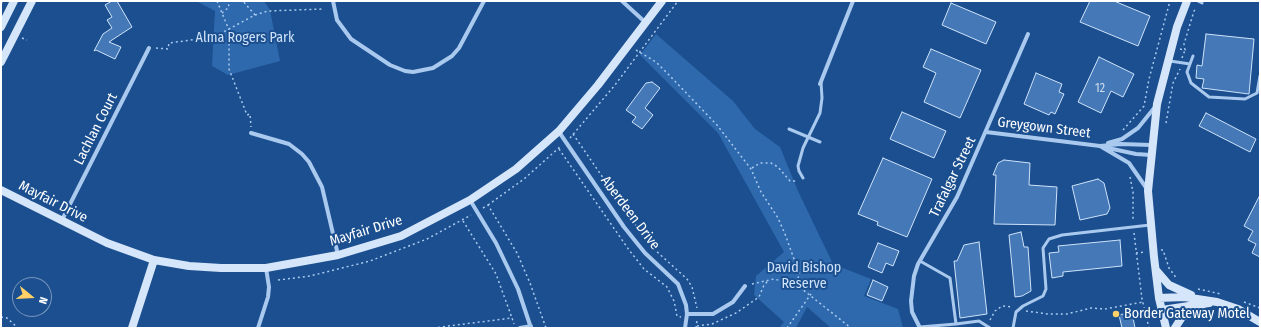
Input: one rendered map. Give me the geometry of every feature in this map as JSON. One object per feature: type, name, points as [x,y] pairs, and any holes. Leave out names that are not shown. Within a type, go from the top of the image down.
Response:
[{"type":"street","points":[[1,26],[14,1]]},
{"type":"street","points":[[1,62],[32,1]]},
{"type":"street","points":[[333,1],[337,20],[351,39],[390,65],[405,72],[413,72],[433,68],[452,56],[459,48],[484,1]]},
{"type":"street","points":[[622,1],[646,23]]},
{"type":"street","name":"Mayfair Drive","points":[[1,190],[108,243],[154,260],[195,267],[266,268],[338,255],[401,236],[470,200],[516,169],[559,131],[598,85],[662,1]]},
{"type":"street","points":[[820,83],[853,1]]},
{"type":"street","points":[[1166,328],[1153,251],[1148,191],[1151,145],[1157,104],[1177,27],[1187,1]]},
{"type":"street","name":"Trafalgar Street","points":[[920,328],[912,312],[911,287],[920,261],[957,196],[1028,34]]},
{"type":"street","name":"Lachlan Court","points":[[62,220],[149,48]]},
{"type":"street","name":"Greygown Street","points":[[1100,146],[1122,139],[1143,124],[1157,104]]},
{"type":"street","name":"Aberdeen Drive","points":[[559,131],[628,232],[645,253],[678,284],[684,296],[687,316],[685,328]]},
{"type":"street","name":"Greygown Street","points":[[986,132],[1100,146],[1121,144],[1151,145]]},
{"type":"street","points":[[251,133],[289,144],[302,154],[309,162],[322,188],[338,255]]},
{"type":"street","points":[[1100,146],[1128,153],[1151,155]]},
{"type":"street","name":"Greygown Street","points":[[1100,146],[1129,163],[1148,191]]},
{"type":"street","points":[[470,200],[518,289],[531,327],[520,328]]},
{"type":"street","points":[[132,328],[154,260]]},
{"type":"street","points":[[258,328],[268,297],[269,287],[266,268]]},
{"type":"street","points":[[1156,270],[1169,285],[1176,289],[1238,309],[1260,322]]},
{"type":"street","points":[[687,316],[697,314],[713,314],[722,310],[733,302],[744,286]]},
{"type":"street","points":[[1160,298],[1184,297],[1217,302]]},
{"type":"street","points":[[1162,310],[1217,302]]},
{"type":"street","points":[[1175,328],[1179,320],[1186,314],[1217,302]]},
{"type":"lane","points":[[1193,56],[1187,72],[1191,83],[1209,97],[1245,99],[1256,93],[1260,76]]},
{"type":"lane","points":[[1168,60],[1190,64]]},
{"type":"lane","points":[[803,178],[800,174],[799,164],[821,108],[820,83]]},
{"type":"lane","points":[[789,128],[808,138],[820,142]]},
{"type":"lane","points":[[1013,328],[1016,312],[1043,296],[1046,289],[1043,248],[1049,239],[1062,235],[1150,225]]},
{"type":"lane","points":[[920,261],[950,278],[956,324]]},
{"type":"lane","points":[[920,328],[978,322],[987,325],[990,328]]},
{"type":"path","points":[[217,1],[229,30],[228,69],[247,115],[250,114],[251,133]]},
{"type":"path","points":[[222,13],[229,7],[228,1]]},
{"type":"path","points":[[243,1],[256,15]]},
{"type":"path","points":[[639,52],[678,1]]},
{"type":"path","points":[[1122,139],[1124,129],[1144,106],[1149,79],[1170,1]]},
{"type":"path","points":[[149,48],[168,49],[168,43],[214,37],[256,15],[268,11],[323,8]]},
{"type":"path","points":[[629,44],[656,62],[707,115],[751,169],[761,192],[778,218],[785,234],[800,273],[798,285]]},
{"type":"path","points":[[1166,123],[1173,83],[1180,69],[1184,50]]},
{"type":"path","points":[[573,134],[643,236],[687,279],[697,305],[696,327],[712,324],[736,313],[759,297],[764,285],[769,280]]},
{"type":"path","points":[[559,149],[629,250],[644,269],[667,287],[674,301],[676,316],[687,316],[697,321]]},
{"type":"path","points":[[751,169],[760,163],[771,162],[793,182],[800,174]]},
{"type":"path","points":[[1129,175],[1133,192],[1133,227],[1142,302],[1148,328]]},
{"type":"path","points":[[278,280],[310,276],[370,261],[427,239],[463,221],[488,205],[514,248],[530,283],[546,328]]},
{"type":"path","points":[[463,221],[496,274],[516,328]]},
{"type":"path","points":[[1136,253],[1163,250],[1169,268],[1181,282]]},
{"type":"path","points":[[744,286],[774,279],[798,285],[811,294],[851,328]]},
{"type":"path","points":[[1192,288],[1223,294]]},
{"type":"path","points":[[787,328],[811,294]]},
{"type":"path","points":[[1241,301],[1260,308]]},
{"type":"path","points":[[987,325],[995,311],[1002,306],[1020,309],[1031,313],[1067,314],[1091,308],[1105,309],[1142,302]]},
{"type":"path","points":[[1,317],[7,318],[18,328]]},
{"type":"path","points":[[433,328],[512,318]]},
{"type":"green space","name":"Alma Rogers Park","points":[[196,1],[264,1],[270,10],[280,61],[228,75],[212,66],[215,11]]},
{"type":"green space","name":"David Bishop Reserve","points":[[656,34],[733,101],[755,129],[780,147],[798,191],[833,264],[871,279],[864,296],[898,309],[903,328],[831,328],[807,307],[796,328],[779,328],[784,322],[754,295],[756,276],[784,252],[718,133],[640,55]]},
{"type":"building","points":[[112,1],[117,1],[132,27],[109,42],[121,47],[115,59],[96,50],[94,51],[103,34],[112,28],[107,20],[112,17],[105,5]]},
{"type":"building","points":[[1090,1],[1114,1],[1150,16],[1138,46],[1080,22]]},
{"type":"building","points":[[951,3],[996,22],[986,44],[942,25]]},
{"type":"building","points":[[1206,34],[1254,39],[1249,94],[1202,88],[1204,79],[1196,78],[1197,65],[1202,66]]},
{"type":"building","points":[[931,49],[981,70],[960,118],[924,102],[936,73],[923,67]]},
{"type":"building","points":[[1099,57],[1134,74],[1123,97],[1111,91],[1101,113],[1078,102]]},
{"type":"building","points":[[1036,73],[1062,84],[1059,92],[1064,94],[1055,114],[1051,112],[1049,115],[1024,104]]},
{"type":"building","points":[[652,82],[660,88],[645,108],[653,115],[642,129],[632,122],[636,117],[626,110],[646,83]]},
{"type":"building","points":[[902,112],[946,131],[934,158],[890,139]]},
{"type":"building","points":[[1206,113],[1256,139],[1250,152],[1199,126]]},
{"type":"building","points":[[883,158],[932,179],[907,237],[877,225],[878,222],[858,214]]},
{"type":"building","points":[[1004,160],[1030,163],[1029,185],[1057,187],[1055,225],[994,224],[996,175],[993,175],[998,163]]},
{"type":"building","points":[[1098,179],[1104,183],[1110,208],[1107,214],[1080,220],[1072,186]]},
{"type":"building","points":[[1260,195],[1260,257],[1252,253],[1256,244],[1248,240],[1253,231],[1244,226]]},
{"type":"building","points":[[1021,232],[1024,247],[1028,247],[1031,291],[1022,296],[1015,297],[1009,235]]},
{"type":"building","points":[[1120,240],[1122,266],[1063,272],[1063,276],[1052,278],[1049,253],[1059,252],[1058,246]]},
{"type":"building","points":[[979,242],[987,314],[960,318],[954,261],[957,261],[964,245]]},
{"type":"building","points":[[878,243],[899,251],[893,266],[886,263],[882,273],[868,267]]},
{"type":"building","points":[[873,280],[888,287],[882,301],[867,295]]},
{"type":"building","points":[[1132,312],[1135,328],[1122,328],[1119,315]]},
{"type":"place","name":"Border Gateway Motel","points":[[1116,314]]}]
